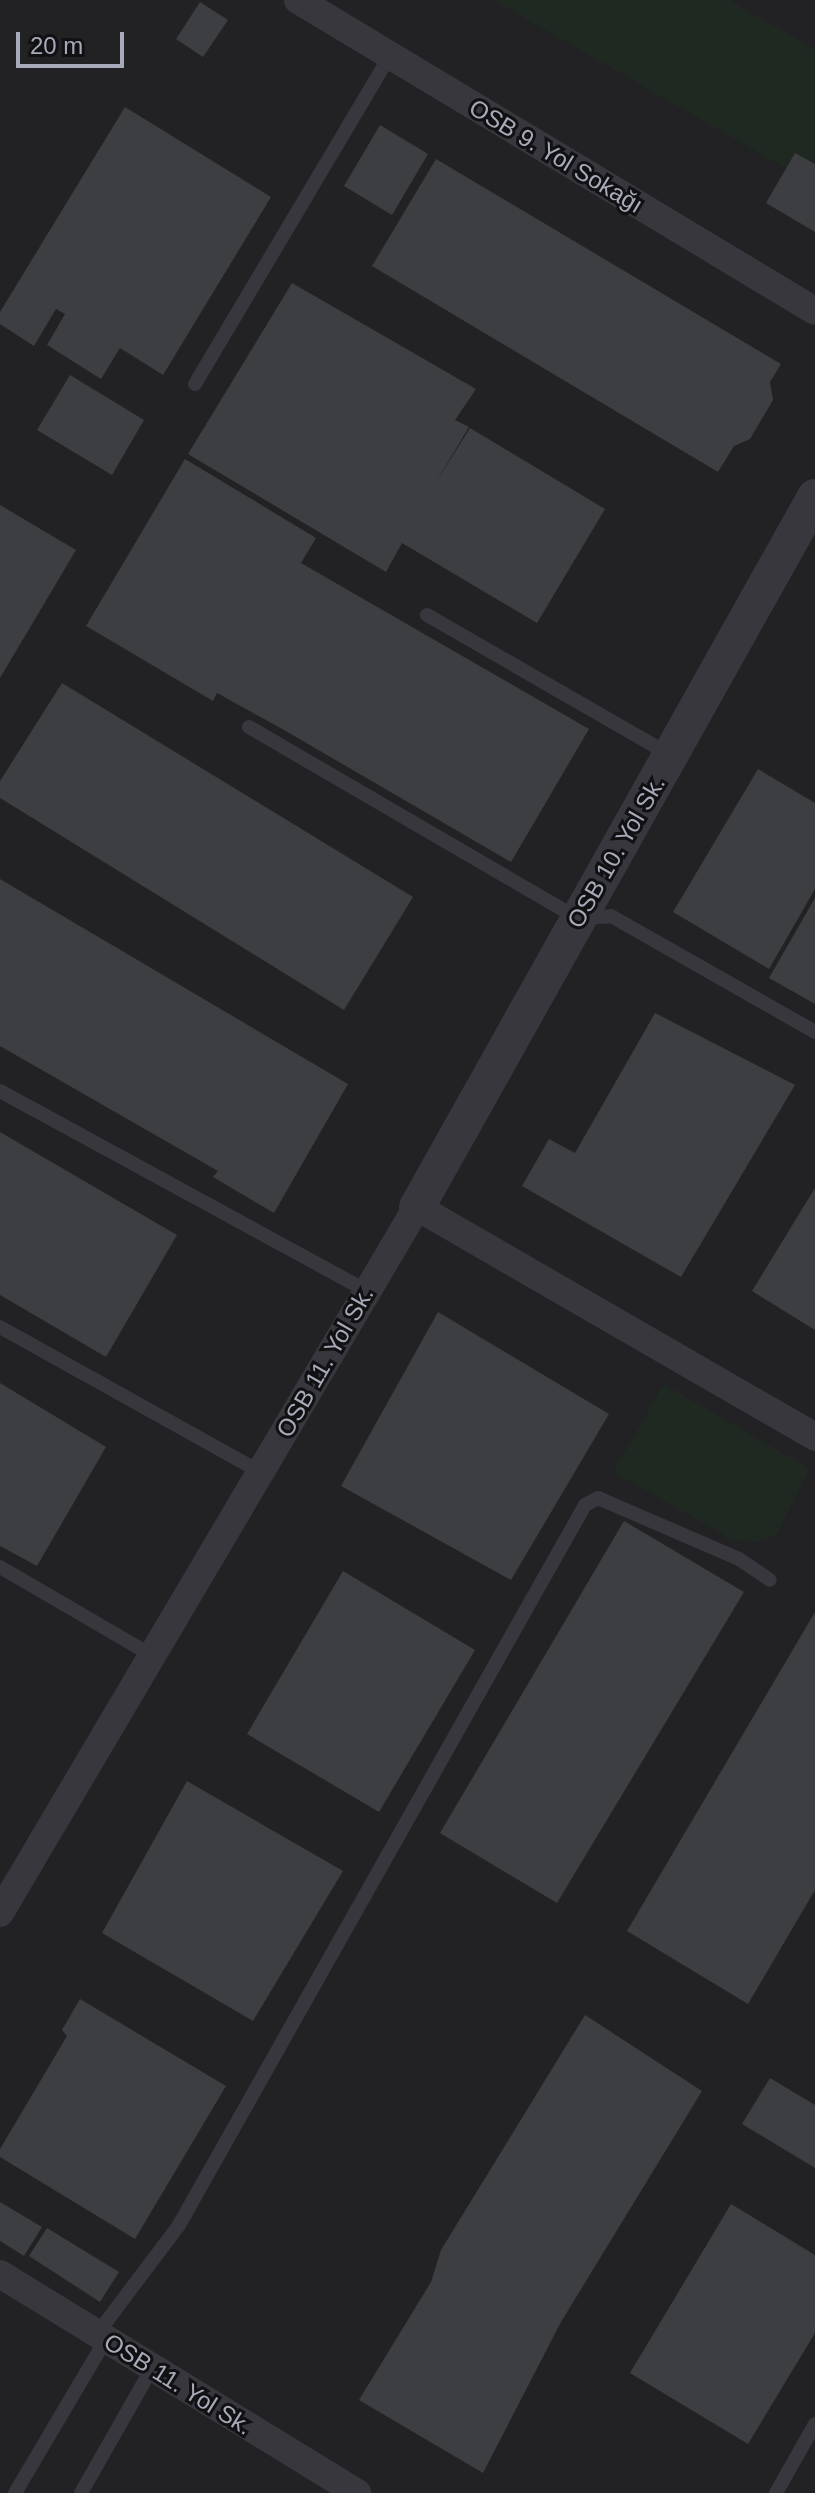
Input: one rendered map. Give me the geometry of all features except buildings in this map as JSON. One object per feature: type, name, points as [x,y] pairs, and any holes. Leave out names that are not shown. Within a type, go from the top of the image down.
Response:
[{"type":"street","name":"OSB 9. Yol Sokağı","points":[[298,0],[815,311]]},
{"type":"street","name":"OSB 10. Yol Sk.","points":[[417,1207],[577,918],[811,513]]},
{"type":"street","name":"OSB 11. Yol Sk.","points":[[0,1913],[417,1207]]},
{"type":"street","points":[[417,1207],[815,1437]]},
{"type":"street","name":"OSB 11. Yol Sk.","points":[[0,2274],[357,2493]]},
{"type":"lane","points":[[195,384],[390,56]]},
{"type":"lane","points":[[427,615],[671,755]]},
{"type":"lane","points":[[249,727],[577,918],[611,916],[815,1032]]},
{"type":"lane","points":[[0,1091],[367,1291]]},
{"type":"lane","points":[[0,1327],[261,1472]]},
{"type":"lane","points":[[15,2493],[101,2336],[179,2225],[585,1505],[598,1498],[739,1559],[770,1580]]},
{"type":"lane","points":[[0,1567],[153,1656]]},
{"type":"lane","points":[[81,2493],[152,2368]]},
{"type":"lane","points":[[776,2493],[815,2424]]},
{"type":"shaded area","points":[[0,0],[815,0],[815,2493],[0,2493]]},
{"type":"shaded area","points":[[493,0],[729,0],[815,49],[815,185]]},
{"type":"shaded area","points":[[664,1384],[810,1469],[777,1534],[756,1542],[731,1539],[613,1472]]}]
